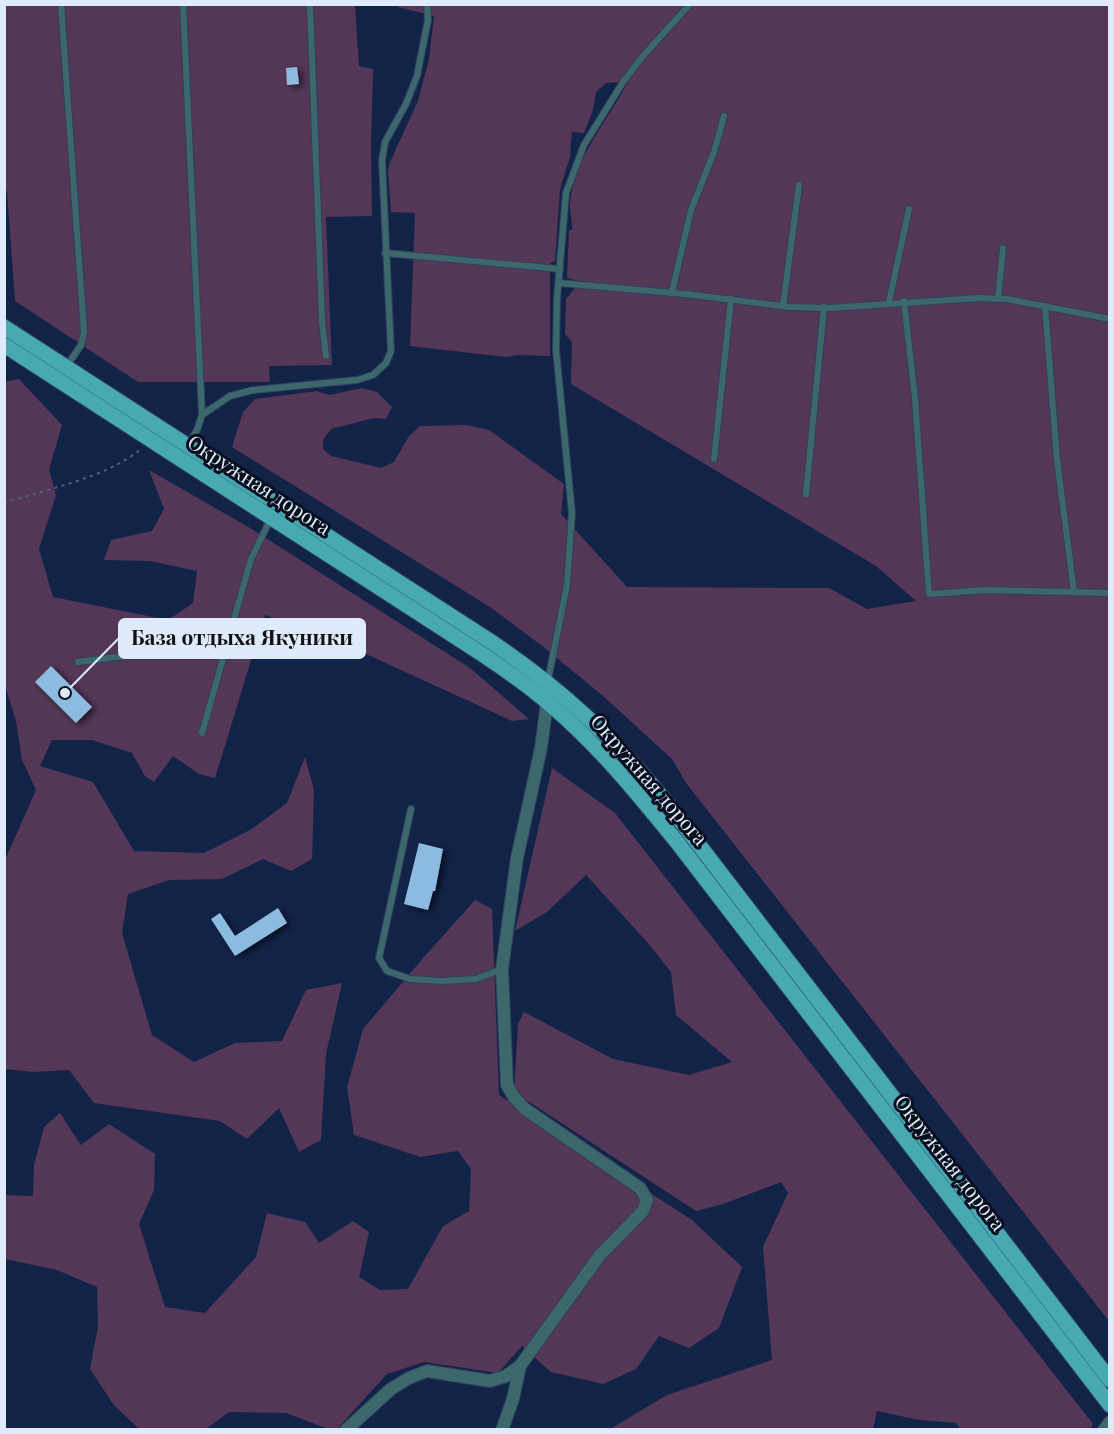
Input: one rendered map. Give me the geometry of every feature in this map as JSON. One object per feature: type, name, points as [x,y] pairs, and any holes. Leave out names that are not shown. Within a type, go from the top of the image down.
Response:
[{"type":"main road","name":"Окружная дорога","points":[[4,327],[490,641],[548,682],[606,735],[660,795],[1110,1380]]},
{"type":"main road","name":"Окружная дорога","points":[[4,345],[472,647],[548,702],[595,746],[653,812],[1110,1406]]},
{"type":"street","points":[[346,1430],[391,1389],[427,1371],[490,1381],[506,1376],[520,1366],[600,1255],[643,1211],[647,1200],[640,1188],[525,1109],[507,1085],[502,969],[517,858],[541,748],[548,702],[548,682]]},
{"type":"street","points":[[502,1430],[513,1398],[520,1366]]},
{"type":"street","points":[[1104,1430],[1110,1422]]},
{"type":"lane","points":[[61,4],[84,332],[81,345],[66,367]]},
{"type":"lane","points":[[183,4],[202,415],[197,430],[188,445]]},
{"type":"lane","points":[[310,4],[322,321],[326,356]]},
{"type":"lane","points":[[202,415],[230,396],[253,390],[357,380],[373,375],[386,363],[391,351],[382,161],[385,142],[406,104],[417,76],[428,20],[427,4]]},
{"type":"lane","points":[[548,682],[567,585],[572,513],[556,369],[559,283],[566,193],[584,145],[623,82],[642,57],[690,4]]},
{"type":"lane","points":[[672,292],[691,210],[714,152],[724,116]]},
{"type":"lane","points":[[783,306],[799,185]]},
{"type":"lane","points":[[889,302],[909,209]]},
{"type":"lane","points":[[998,298],[1003,248]]},
{"type":"lane","points":[[385,253],[560,268]]},
{"type":"lane","points":[[559,283],[672,292],[783,306],[824,308],[904,301],[998,298],[1110,319]]},
{"type":"lane","points":[[714,459],[730,299]]},
{"type":"lane","points":[[904,301],[915,399],[929,594],[984,590],[1110,593]]},
{"type":"lane","points":[[1045,306],[1057,459],[1074,592]]},
{"type":"lane","points":[[806,494],[824,308]]},
{"type":"lane","points":[[202,733],[251,559],[271,518]]},
{"type":"lane","points":[[78,662],[126,656],[225,655]]},
{"type":"lane","points":[[411,809],[379,958],[387,971],[410,979],[442,981],[476,979],[502,969]]},
{"type":"path","points":[[4,502],[102,472],[129,459],[152,441]]},
{"type":"shaded area","points":[[5,5],[355,5],[359,66],[373,69],[372,216],[326,217],[332,365],[269,366],[270,382],[138,382],[15,301],[7,191],[5,191]]},
{"type":"shaded area","points":[[398,5],[1109,5],[1109,1321],[686,783],[672,759],[602,695],[490,607],[232,447],[243,412],[255,399],[317,391],[329,395],[362,388],[377,392],[392,407],[386,419],[374,418],[331,429],[323,440],[323,449],[331,456],[381,468],[394,462],[409,436],[420,426],[467,425],[489,430],[564,484],[561,514],[627,587],[829,588],[867,609],[916,601],[876,566],[571,384],[572,342],[565,334],[566,299],[574,289],[575,280],[567,278],[569,230],[572,230],[570,203],[573,186],[585,155],[628,82],[606,83],[596,92],[592,113],[584,133],[572,132],[570,157],[560,189],[555,261],[550,263],[550,356],[506,357],[410,346],[415,213],[391,212],[388,171],[418,101],[429,59],[434,16],[398,7]]},
{"type":"shaded area","points":[[19,379],[62,425],[49,470],[56,495],[39,549],[53,597],[168,620],[193,603],[197,571],[150,561],[104,560],[111,540],[152,531],[164,509],[149,470],[250,528],[470,668],[529,719],[512,721],[329,637],[265,615],[215,778],[199,774],[173,756],[154,782],[145,776],[132,753],[92,740],[52,740],[40,766],[93,782],[134,851],[204,853],[252,829],[287,803],[305,757],[314,790],[312,859],[291,871],[263,859],[222,879],[169,880],[128,894],[122,933],[152,1035],[194,1062],[235,1043],[282,1041],[306,990],[342,983],[326,1054],[321,1140],[299,1152],[279,1108],[247,1139],[220,1121],[94,1103],[69,1070],[33,1072],[5,1069],[5,860],[36,790],[22,760],[16,721],[4,682],[4,382]]},
{"type":"shaded area","points":[[552,768],[615,813],[1093,1424],[1090,1430],[960,1429],[956,1423],[919,1420],[877,1411],[873,1429],[610,1429],[667,1395],[772,1360],[763,1247],[788,1193],[781,1182],[723,1204],[696,1211],[514,1092],[518,1024],[524,1012],[613,1059],[689,1075],[732,1062],[676,1015],[671,972],[586,875],[547,912],[515,931]]},
{"type":"shaded area","points":[[475,900],[492,909],[499,1095],[692,1220],[742,1267],[719,1328],[689,1348],[659,1336],[636,1369],[603,1384],[551,1372],[522,1346],[498,1373],[424,1362],[387,1374],[337,1429],[328,1429],[286,1413],[229,1412],[206,1429],[139,1429],[113,1404],[90,1369],[98,1326],[97,1287],[57,1270],[5,1259],[4,1195],[33,1196],[34,1165],[44,1127],[60,1113],[81,1145],[109,1124],[155,1154],[154,1190],[139,1224],[165,1307],[205,1313],[256,1257],[267,1213],[305,1222],[319,1243],[353,1221],[369,1232],[359,1277],[380,1290],[408,1289],[443,1226],[469,1211],[471,1169],[458,1151],[420,1157],[354,1135],[347,1087],[363,1029]]},
{"type":"building","points":[[297,67],[299,84],[287,85],[286,68]]},
{"type":"building","points":[[51,666],[92,707],[76,723],[35,682]]},
{"type":"building","points":[[419,843],[443,849],[435,891],[433,891],[428,910],[404,904]]},
{"type":"building","points":[[278,908],[287,923],[235,956],[211,919],[220,913],[235,936]]},
{"type":"place","name":"База отдыха Якуники","points":[[65,693]]}]
